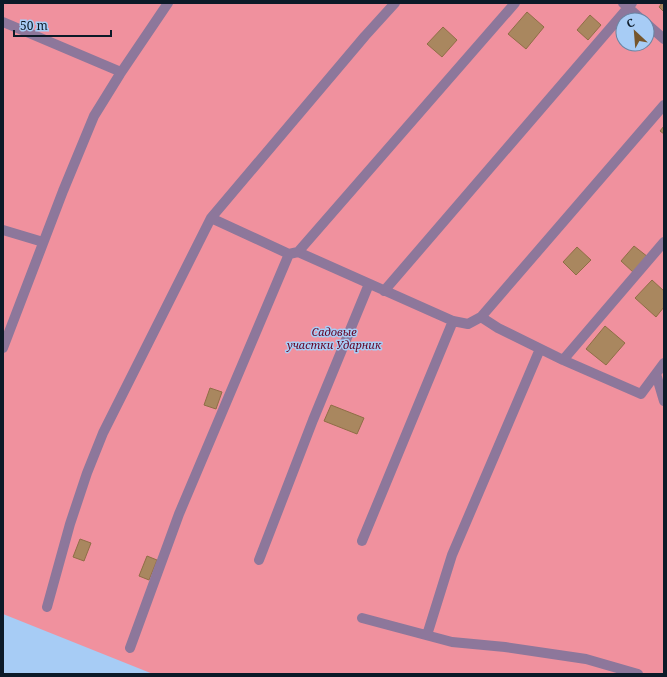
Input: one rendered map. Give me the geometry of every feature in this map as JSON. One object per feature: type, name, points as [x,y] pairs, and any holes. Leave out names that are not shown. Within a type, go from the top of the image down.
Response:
[{"type":"lane","points":[[3,348],[8,322],[43,242],[94,116],[121,72],[168,3]]},
{"type":"lane","points":[[47,607],[70,524],[87,473],[103,433],[211,218],[394,3]]},
{"type":"lane","points":[[130,648],[179,514],[294,253],[515,3]]},
{"type":"lane","points":[[384,291],[627,4],[634,12]]},
{"type":"lane","points":[[3,22],[121,72]]},
{"type":"lane","points":[[655,31],[664,39]]},
{"type":"lane","points":[[211,218],[370,284],[452,321],[468,324],[481,316],[664,105]]},
{"type":"lane","points":[[3,230],[43,242]]},
{"type":"lane","points":[[563,360],[664,242]]},
{"type":"lane","points":[[259,560],[313,420],[370,284]]},
{"type":"lane","points":[[481,316],[498,328],[563,360],[641,394],[664,363]]},
{"type":"lane","points":[[362,541],[452,321]]},
{"type":"lane","points":[[427,635],[452,555],[540,348]]},
{"type":"lane","points":[[656,374],[664,401]]},
{"type":"lane","points":[[362,618],[452,642],[505,647],[586,659],[638,674]]},
{"type":"green space","name":"Садовые участки Ударник","points":[[3,3],[664,3],[664,674],[153,674],[3,614]]},
{"type":"building","points":[[662,3],[664,3],[664,12],[659,7]]},
{"type":"building","points":[[527,12],[544,27],[526,49],[508,34]]},
{"type":"building","points":[[590,15],[601,25],[588,40],[577,30]]},
{"type":"building","points":[[443,27],[457,40],[442,57],[427,44]]},
{"type":"building","points":[[664,126],[664,134],[660,131]]},
{"type":"building","points":[[634,246],[648,257],[634,273],[621,261]]},
{"type":"building","points":[[577,247],[591,260],[576,275],[563,262]]},
{"type":"building","points":[[652,280],[664,291],[664,307],[656,317],[635,298]]},
{"type":"building","points":[[605,326],[625,343],[606,365],[586,349]]},
{"type":"building","points":[[210,388],[222,392],[216,409],[204,405]]},
{"type":"building","points":[[331,405],[364,418],[357,434],[324,421]]},
{"type":"building","points":[[80,539],[91,543],[84,561],[73,557]]},
{"type":"building","points":[[147,556],[157,560],[149,580],[139,576]]}]
